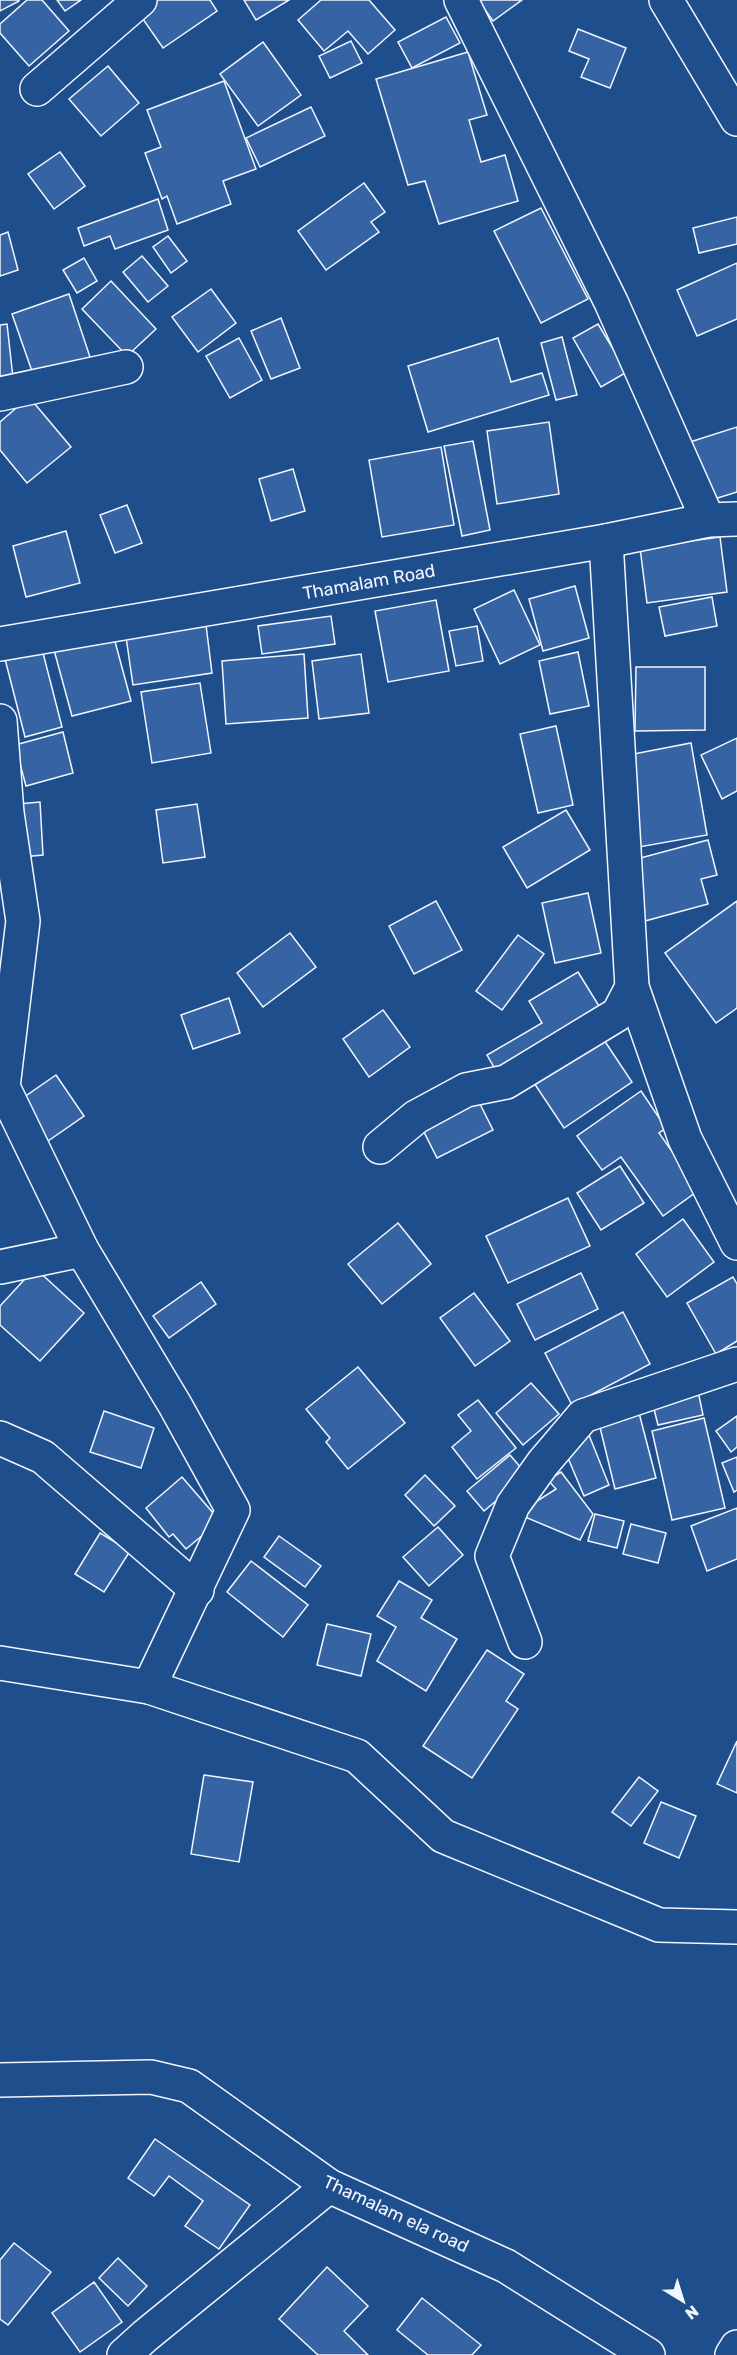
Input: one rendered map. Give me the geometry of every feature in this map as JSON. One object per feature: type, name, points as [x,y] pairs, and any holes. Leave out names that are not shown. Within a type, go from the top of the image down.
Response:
[{"type":"street","points":[[37,89],[140,0]]},
{"type":"street","points":[[461,0],[722,520]]},
{"type":"street","points":[[666,0],[737,119]]},
{"type":"street","points":[[0,394],[126,367]]},
{"type":"street","name":"Thamalam Road","points":[[0,644],[606,542],[722,520]]},
{"type":"street","points":[[606,542],[632,987],[686,1139],[737,1244]]},
{"type":"street","points":[[0,721],[7,813],[23,921],[3,1087],[82,1250],[175,1405],[233,1510],[149,1687]]},
{"type":"street","points":[[380,1147],[416,1117],[466,1090],[506,1082],[618,1014],[632,987]]},
{"type":"street","points":[[0,1267],[82,1250]]},
{"type":"street","points":[[525,1642],[492,1556],[513,1505],[543,1463],[583,1416],[737,1364]]},
{"type":"street","points":[[0,1438],[43,1457],[197,1590]]},
{"type":"street","points":[[0,1663],[149,1687],[357,1756],[443,1836],[659,1925],[737,1926]]},
{"type":"street","name":"Thamalam ela road","points":[[0,2080],[151,2077],[189,2086],[329,2186],[506,2266],[648,2355]]},
{"type":"street","points":[[124,2355],[329,2186]]},
{"type":"street","points":[[732,2355],[737,2347]]},
{"type":"building","points":[[0,0],[19,0],[19,1],[0,11]]},
{"type":"building","points":[[27,0],[42,0],[69,31],[29,66],[0,33],[0,24]]},
{"type":"building","points":[[57,0],[81,0],[65,11]]},
{"type":"building","points":[[155,0],[210,0],[217,11],[163,48],[138,12]]},
{"type":"building","points":[[244,0],[289,0],[256,20]]},
{"type":"building","points":[[321,0],[369,0],[395,30],[368,54],[348,31],[324,51],[298,20]]},
{"type":"building","points":[[478,0],[522,0],[493,21]]},
{"type":"building","points":[[446,17],[460,43],[412,68],[398,42]]},
{"type":"building","points":[[578,29],[626,48],[610,88],[581,77],[589,59],[569,51]]},
{"type":"building","points":[[351,41],[362,63],[330,78],[319,56]]},
{"type":"building","points":[[263,42],[301,95],[258,126],[220,74]]},
{"type":"building","points":[[468,52],[487,115],[469,120],[481,162],[505,155],[518,201],[439,224],[425,181],[408,185],[376,79]]},
{"type":"building","points":[[108,66],[139,103],[101,136],[69,99]]},
{"type":"building","points":[[224,81],[256,169],[223,181],[231,204],[177,224],[167,196],[162,199],[145,153],[161,147],[147,110]]},
{"type":"building","points":[[311,107],[325,136],[260,167],[246,138]]},
{"type":"building","points":[[60,152],[85,186],[54,209],[28,174]]},
{"type":"building","points":[[364,183],[385,212],[371,222],[379,232],[326,270],[298,231]]},
{"type":"building","points":[[158,199],[168,230],[115,249],[110,236],[84,246],[78,228]]},
{"type":"building","points":[[541,208],[588,299],[541,323],[494,231]]},
{"type":"building","points":[[737,217],[737,244],[699,253],[693,228]]},
{"type":"building","points":[[8,232],[18,270],[0,276],[0,235]]},
{"type":"building","points":[[168,236],[187,261],[171,273],[153,247]]},
{"type":"building","points":[[142,256],[168,286],[148,302],[123,272]]},
{"type":"building","points":[[84,258],[97,281],[77,293],[63,270]]},
{"type":"building","points":[[737,263],[737,319],[697,336],[677,290]]},
{"type":"building","points":[[111,281],[156,329],[127,356],[82,309]]},
{"type":"building","points":[[211,289],[236,323],[198,352],[172,317]]},
{"type":"building","points":[[69,294],[90,357],[34,377],[12,314]]},
{"type":"building","points":[[281,318],[300,368],[271,379],[251,331]]},
{"type":"building","points":[[7,324],[13,378],[0,380],[0,325]]},
{"type":"building","points":[[598,324],[627,372],[601,387],[573,338]]},
{"type":"building","points":[[562,337],[577,395],[556,400],[541,343]]},
{"type":"building","points":[[239,338],[262,380],[230,398],[206,356]]},
{"type":"building","points":[[498,338],[511,382],[542,373],[549,395],[428,432],[408,366]]},
{"type":"building","points":[[29,397],[71,447],[27,483],[0,450],[0,422]]},
{"type":"building","points":[[549,422],[559,494],[497,504],[487,431]]},
{"type":"building","points":[[737,427],[737,492],[708,501],[690,442]]},
{"type":"building","points":[[473,441],[490,530],[462,536],[444,446]]},
{"type":"building","points":[[441,447],[454,525],[382,537],[369,460]]},
{"type":"building","points":[[293,469],[305,511],[271,521],[259,479]]},
{"type":"building","points":[[127,505],[142,543],[115,553],[100,515]]},
{"type":"building","points":[[66,531],[80,583],[26,597],[13,546]]},
{"type":"building","points":[[720,537],[727,592],[647,603],[640,548]]},
{"type":"building","points":[[575,586],[589,638],[543,651],[529,599]]},
{"type":"building","points":[[514,590],[540,645],[500,664],[474,609]]},
{"type":"building","points":[[712,597],[717,626],[665,636],[659,607]]},
{"type":"building","points":[[436,600],[449,671],[388,682],[375,611]]},
{"type":"building","points":[[331,616],[335,644],[262,654],[258,626]]},
{"type":"building","points":[[206,625],[212,673],[133,685],[126,637]]},
{"type":"building","points":[[477,626],[483,661],[456,666],[449,631]]},
{"type":"building","points":[[113,634],[131,701],[72,716],[54,650]]},
{"type":"building","points":[[42,649],[62,727],[25,737],[5,659]]},
{"type":"building","points":[[578,652],[589,706],[550,714],[539,661]]},
{"type":"building","points":[[304,654],[308,718],[226,724],[222,661]]},
{"type":"building","points":[[361,654],[369,713],[319,719],[312,661]]},
{"type":"building","points":[[636,667],[705,667],[705,730],[635,731]]},
{"type":"building","points":[[200,683],[211,753],[152,763],[141,692]]},
{"type":"building","points":[[556,726],[573,805],[538,813],[520,734]]},
{"type":"building","points":[[63,732],[73,773],[26,786],[15,745]]},
{"type":"building","points":[[737,738],[737,791],[722,799],[701,755]]},
{"type":"building","points":[[691,743],[707,835],[639,847],[623,756]]},
{"type":"building","points":[[40,802],[43,855],[22,857],[18,804]]},
{"type":"building","points":[[197,804],[205,857],[163,863],[156,810]]},
{"type":"building","points":[[566,810],[590,850],[527,888],[503,847]]},
{"type":"building","points":[[708,840],[717,875],[701,879],[708,904],[645,921],[629,861]]},
{"type":"building","points":[[588,893],[601,953],[555,963],[542,903]]},
{"type":"building","points":[[436,901],[462,950],[414,974],[389,926]]},
{"type":"building","points":[[737,901],[737,1008],[716,1023],[665,953]]},
{"type":"building","points":[[290,933],[316,967],[263,1007],[237,973]]},
{"type":"building","points":[[518,935],[544,954],[502,1010],[476,991]]},
{"type":"building","points":[[578,972],[607,1019],[502,1081],[487,1055],[542,1023],[529,1001]]},
{"type":"building","points":[[229,998],[240,1033],[193,1049],[181,1015]]},
{"type":"building","points":[[383,1010],[410,1047],[369,1077],[343,1039]]},
{"type":"building","points":[[596,1028],[632,1082],[564,1128],[528,1074]]},
{"type":"building","points":[[56,1075],[84,1116],[48,1141],[20,1100]]},
{"type":"building","points":[[641,1091],[666,1128],[659,1133],[699,1190],[663,1216],[621,1157],[602,1170],[577,1136]]},
{"type":"building","points":[[474,1092],[493,1130],[437,1158],[418,1120]]},
{"type":"building","points":[[620,1166],[644,1203],[601,1230],[577,1193]]},
{"type":"building","points":[[568,1198],[590,1246],[508,1283],[486,1236]]},
{"type":"building","points":[[683,1219],[714,1262],[667,1297],[636,1254]]},
{"type":"building","points":[[398,1223],[431,1264],[382,1304],[348,1264]]},
{"type":"building","points":[[35,1268],[84,1313],[40,1361],[0,1325],[0,1306]]},
{"type":"building","points":[[581,1273],[598,1309],[535,1340],[517,1304]]},
{"type":"building","points":[[733,1277],[737,1284],[737,1341],[716,1354],[687,1303]]},
{"type":"building","points":[[201,1282],[216,1304],[169,1338],[153,1316]]},
{"type":"building","points":[[474,1293],[510,1341],[475,1366],[440,1318]]},
{"type":"building","points":[[623,1312],[650,1364],[572,1405],[545,1353]]},
{"type":"building","points":[[358,1367],[405,1423],[348,1469],[326,1442],[330,1438],[306,1409]]},
{"type":"building","points":[[531,1383],[559,1414],[523,1445],[496,1413]]},
{"type":"building","points":[[698,1391],[703,1415],[658,1425],[652,1401]]},
{"type":"building","points":[[478,1400],[516,1448],[477,1479],[452,1447],[471,1431],[458,1415]]},
{"type":"building","points":[[638,1409],[656,1478],[615,1489],[598,1419]]},
{"type":"building","points":[[104,1411],[154,1428],[141,1468],[90,1452]]},
{"type":"building","points":[[737,1416],[737,1447],[731,1452],[716,1431]]},
{"type":"building","points":[[704,1418],[725,1508],[672,1520],[652,1431]]},
{"type":"building","points":[[589,1435],[609,1485],[584,1496],[563,1446]]},
{"type":"building","points":[[510,1455],[527,1475],[484,1511],[467,1491]]},
{"type":"building","points":[[737,1457],[737,1490],[734,1492],[722,1463]]},
{"type":"building","points":[[561,1472],[593,1514],[580,1540],[525,1517],[537,1501],[556,1489],[548,1480]]},
{"type":"building","points":[[425,1475],[455,1506],[434,1526],[405,1495]]},
{"type":"building","points":[[182,1477],[220,1521],[186,1549],[173,1534],[169,1537],[146,1508]]},
{"type":"building","points":[[737,1508],[737,1559],[707,1571],[691,1526]]},
{"type":"building","points":[[595,1514],[624,1521],[617,1548],[588,1541]]},
{"type":"building","points":[[631,1524],[666,1533],[658,1563],[623,1554]]},
{"type":"building","points":[[438,1527],[463,1555],[429,1586],[403,1557]]},
{"type":"building","points":[[100,1533],[130,1551],[104,1592],[75,1574]]},
{"type":"building","points":[[279,1536],[321,1566],[305,1587],[264,1557]]},
{"type":"building","points":[[251,1561],[308,1605],[283,1637],[227,1592]]},
{"type":"building","points":[[399,1581],[432,1600],[421,1618],[457,1639],[426,1691],[377,1661],[396,1627],[377,1616]]},
{"type":"building","points":[[327,1624],[371,1634],[361,1676],[317,1665]]},
{"type":"building","points":[[487,1650],[524,1674],[506,1701],[518,1709],[472,1778],[423,1746]]},
{"type":"building","points":[[737,1741],[737,1793],[717,1784]]},
{"type":"building","points":[[204,1775],[253,1782],[239,1862],[191,1854]]},
{"type":"building","points":[[639,1777],[658,1791],[631,1826],[612,1812]]},
{"type":"building","points":[[661,1802],[696,1816],[679,1858],[644,1843]]},
{"type":"building","points":[[155,2139],[250,2205],[219,2249],[185,2226],[203,2201],[169,2176],[154,2196],[128,2178]]},
{"type":"building","points":[[14,2243],[51,2272],[8,2325],[0,2319],[0,2260]]},
{"type":"building","points":[[118,2258],[147,2286],[128,2306],[99,2278]]},
{"type":"building","points":[[327,2267],[368,2306],[344,2331],[368,2355],[318,2355],[279,2319]]},
{"type":"building","points":[[94,2282],[122,2322],[80,2352],[52,2313]]},
{"type":"building","points":[[422,2298],[481,2345],[472,2355],[428,2355],[397,2330]]}]
